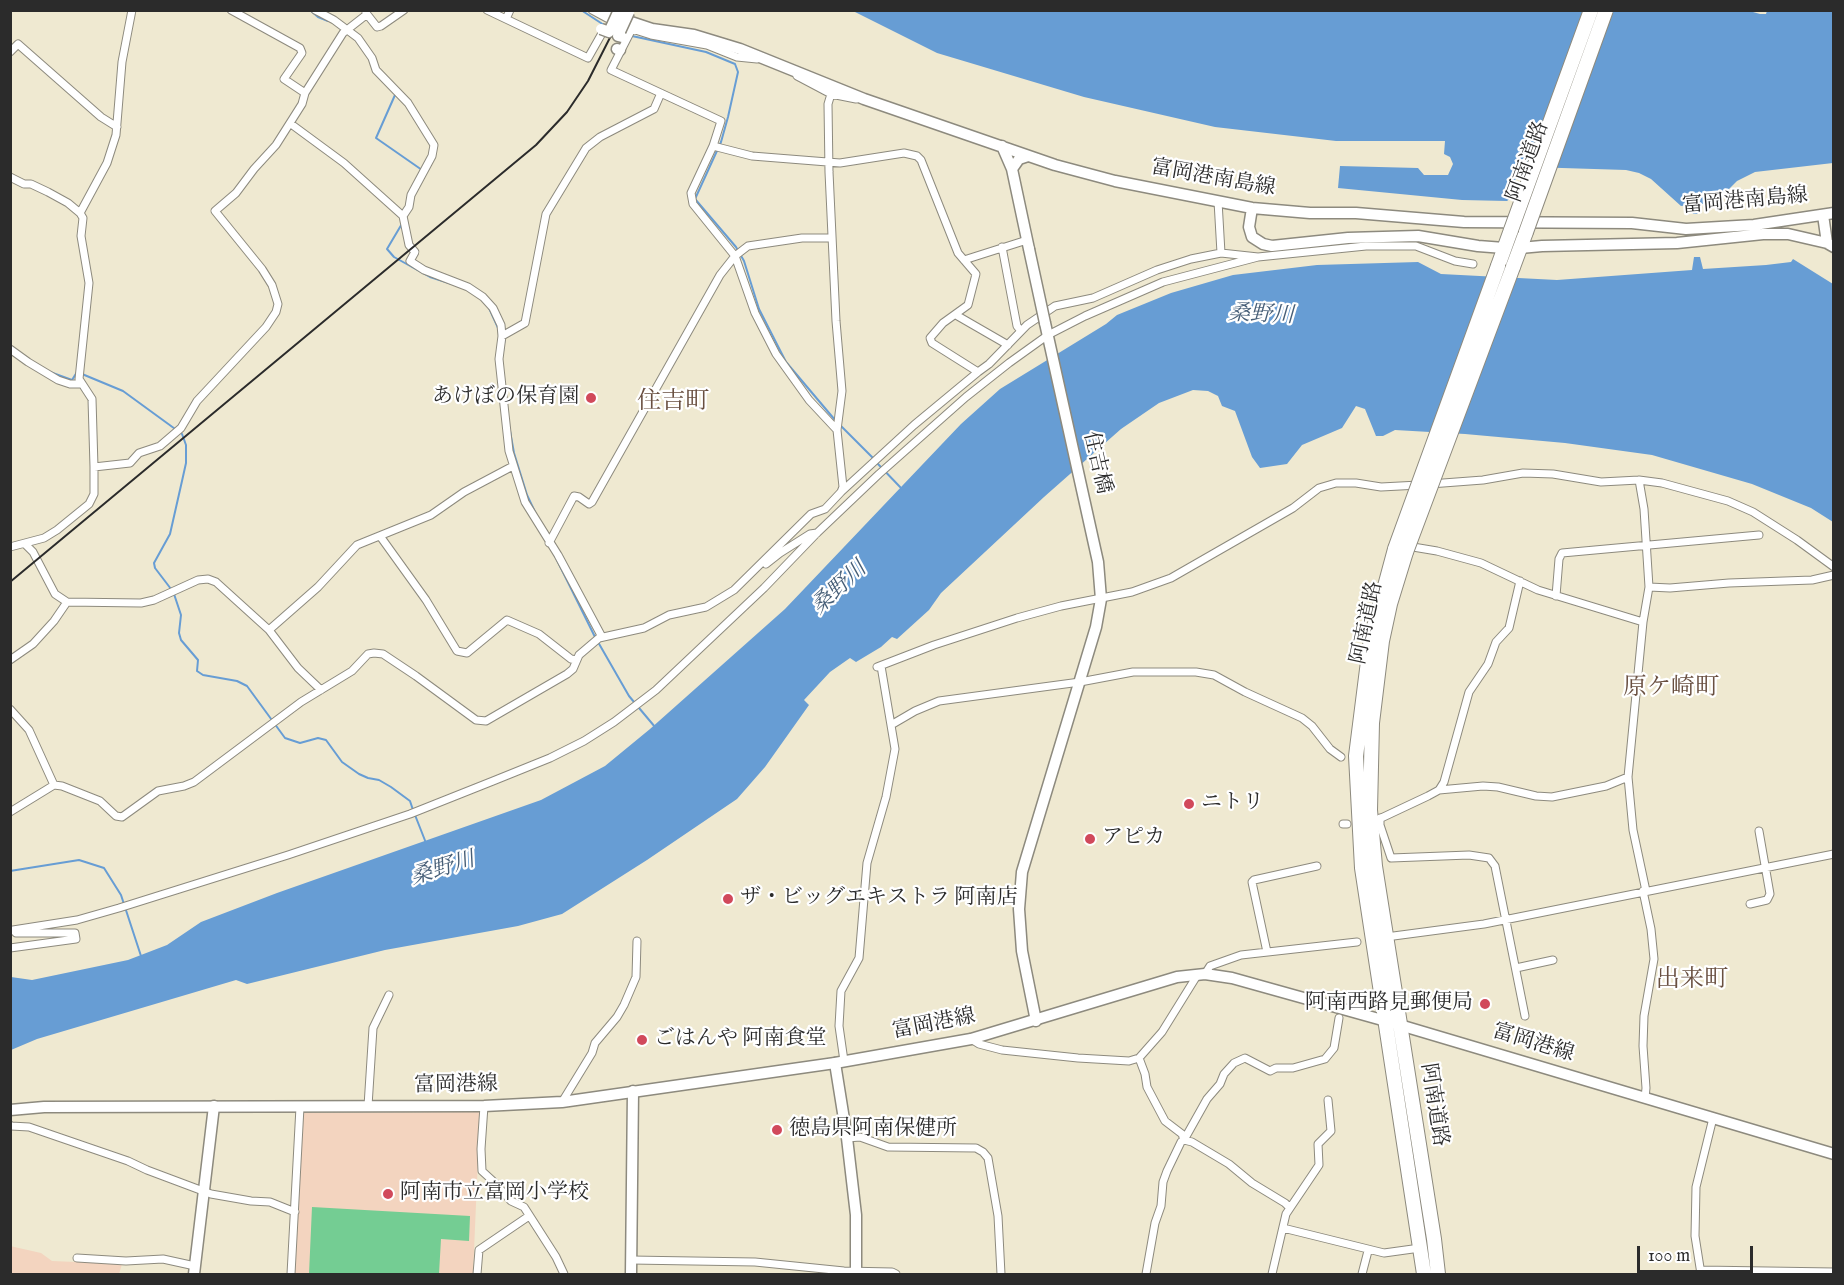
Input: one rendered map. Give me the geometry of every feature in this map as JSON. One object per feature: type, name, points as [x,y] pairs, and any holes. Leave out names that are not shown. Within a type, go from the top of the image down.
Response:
[{"type":"highway","name":"阿南道路","points":[[1438,1275],[1434,1239],[1362,868],[1356,756],[1371,638],[1396,548],[1592,10]]},
{"type":"highway","name":"阿南道路","points":[[1424,1275],[1392,1022],[1386,937],[1375,866],[1370,810],[1372,723],[1382,641],[1390,604],[1396,548],[1513,267],[1606,10]]},
{"type":"main road","points":[[604,25],[609,32],[625,13]]},
{"type":"main road","points":[[625,13],[618,36],[628,34]]},
{"type":"main road","name":"富岡港南島線","points":[[604,25],[625,13],[652,29],[715,40],[864,99],[1055,165],[1115,181],[1252,208],[1310,213],[1356,213],[1464,222],[1632,223],[1686,229],[1754,225],[1828,214],[1830,245]]},
{"type":"main road","name":"住吉橋","points":[[1002,146],[1012,169],[1096,553],[1101,596],[1096,627],[1022,872],[1019,909],[1022,951],[1036,1021]]},
{"type":"main road","points":[[1012,169],[1019,159],[1028,156]]},
{"type":"main road","points":[[1252,208],[1249,226],[1252,237],[1263,244],[1272,246],[1348,238],[1418,236],[1504,248]]},
{"type":"main road","points":[[1520,249],[1542,246],[1677,243],[1764,234],[1788,234],[1830,245]]},
{"type":"main road","name":"富岡港線","points":[[10,1110],[44,1107],[484,1106],[562,1102],[839,1062],[970,1039],[1177,977],[1202,974],[1232,978],[1392,1022],[1833,1154]]},
{"type":"main road","points":[[839,1062],[856,1215],[856,1273]]},
{"type":"main road","points":[[631,1275],[633,1091]]},
{"type":"main road","points":[[195,1270],[214,1106]]},
{"type":"street","points":[[80,213],[107,163],[117,127],[122,62],[132,10]]},
{"type":"street","points":[[231,10],[300,48],[302,53],[284,79],[304,93]]},
{"type":"street","points":[[315,10],[348,29],[366,48],[376,70],[408,103],[434,145],[432,156],[411,195],[409,207],[403,216]]},
{"type":"street","points":[[94,466],[130,464],[139,453],[160,446],[181,428],[197,401],[266,327],[276,312],[278,304],[272,285],[262,269],[215,211],[236,193],[276,145],[302,104],[304,93],[343,33],[366,13],[377,27],[404,10]]},
{"type":"street","points":[[487,10],[588,58],[604,25]]},
{"type":"street","points":[[506,19],[510,10]]},
{"type":"street","points":[[592,10],[604,25],[628,34],[651,35],[708,45],[737,57],[766,60]]},
{"type":"street","points":[[628,34],[618,49],[611,70],[721,121],[717,147],[691,193],[690,199],[738,253],[755,313],[776,354],[809,400],[838,426]]},
{"type":"street","points":[[10,52],[18,44],[101,117],[117,127]]},
{"type":"street","points":[[787,69],[804,81],[831,94],[864,99]]},
{"type":"street","points":[[502,336],[525,323],[546,214],[586,148],[600,137],[654,109],[661,93]]},
{"type":"street","points":[[831,94],[828,104],[829,162],[831,237],[842,391],[838,426],[843,478],[841,492]]},
{"type":"street","points":[[291,124],[344,163],[403,216],[409,245],[415,252],[410,261],[424,270],[468,287],[483,297],[493,308],[501,325],[499,367],[509,451],[513,466],[525,502],[558,555],[599,639]]},
{"type":"street","points":[[717,147],[752,156],[840,163],[904,153],[917,156],[921,160],[958,253],[976,274],[968,305],[930,338],[932,343],[978,372]]},
{"type":"street","points":[[10,177],[48,192],[68,203],[83,218],[82,247],[89,283],[79,363],[80,384],[92,399],[94,466],[94,494],[89,504],[44,538],[10,547]]},
{"type":"street","points":[[1218,201],[1221,253]]},
{"type":"street","points":[[549,543],[574,496],[579,496],[589,504],[592,502],[720,275],[738,253],[748,246],[802,238],[831,237]]},
{"type":"street","points":[[964,260],[1002,247],[1028,245]]},
{"type":"street","points":[[10,812],[54,785],[100,801],[116,816],[122,817],[158,791],[194,782],[274,723],[352,671],[368,654],[383,654],[476,720],[486,721],[567,674],[573,669],[576,660],[599,639],[636,630],[669,615],[706,607],[734,590],[812,514],[825,509],[881,455],[989,364],[1027,325],[1055,306],[1093,298],[1157,270],[1191,259],[1221,253],[1258,256],[1366,246],[1416,246],[1455,261],[1473,264]]},
{"type":"street","points":[[1002,247],[1017,326],[1021,331]]},
{"type":"street","points":[[12,930],[77,920],[288,855],[410,814],[559,754],[614,722],[656,690],[764,588],[879,474],[966,397],[1048,339],[1085,316],[1163,282],[1258,256]]},
{"type":"street","points":[[956,315],[1008,345]]},
{"type":"street","points":[[10,349],[58,380],[80,384]]},
{"type":"street","points":[[269,630],[318,587],[357,545],[431,515],[464,492],[513,466]]},
{"type":"street","points":[[839,1062],[842,991],[859,958],[867,863],[894,760],[895,749],[879,667],[934,645],[1017,618],[1101,596],[1132,592],[1171,578],[1293,508],[1319,488],[1336,483],[1381,487],[1483,480],[1522,473],[1553,474],[1600,482],[1639,480],[1701,493],[1753,512],[1797,540],[1833,567]]},
{"type":"street","points":[[1639,480],[1649,586],[1628,777],[1633,830],[1645,891],[1654,959],[1644,1016],[1645,1098]]},
{"type":"street","points":[[758,566],[767,564],[810,534],[817,533]]},
{"type":"street","points":[[1556,596],[1559,559],[1562,553],[1759,535]]},
{"type":"street","points":[[380,536],[426,600],[457,651],[467,653],[507,620],[539,634],[571,659],[576,660]]},
{"type":"street","points":[[25,544],[33,552],[55,594],[67,602],[141,603],[154,600],[198,580],[208,579],[216,582],[269,630],[298,668],[321,690]]},
{"type":"street","points":[[1396,548],[1437,551],[1481,563],[1556,596],[1644,622]]},
{"type":"street","points":[[1649,586],[1670,588],[1812,580],[1833,575]]},
{"type":"street","points":[[1438,790],[1444,782],[1469,692],[1488,664],[1496,642],[1509,628],[1520,581]]},
{"type":"street","points":[[10,660],[33,644],[54,621],[67,602]]},
{"type":"street","points":[[891,725],[939,701],[1080,682],[1133,672],[1185,672],[1214,675],[1302,718],[1324,739],[1330,749],[1341,757]]},
{"type":"street","points":[[10,709],[29,730],[54,785]]},
{"type":"street","points":[[1525,1016],[1495,866],[1489,858],[1469,855],[1391,858],[1378,819],[1438,790],[1490,786],[1536,796],[1552,797],[1606,786],[1628,777]]},
{"type":"street","points":[[1750,904],[1767,900],[1770,894],[1759,831]]},
{"type":"street","points":[[1386,937],[1450,930],[1833,854]]},
{"type":"street","points":[[1267,952],[1252,882],[1317,866]]},
{"type":"street","points":[[10,948],[76,939],[75,933],[16,933],[12,930]]},
{"type":"street","points":[[562,1102],[592,1053],[595,1042],[617,1017],[624,1005],[636,977],[637,941]]},
{"type":"street","points":[[970,1039],[979,1044],[1002,1050],[1109,1060],[1139,1058],[1162,1032],[1210,966],[1241,955],[1357,942]]},
{"type":"street","points":[[1516,968],[1553,960]]},
{"type":"street","points":[[368,1106],[373,1028],[389,995]]},
{"type":"street","points":[[1146,1275],[1155,1223],[1161,1206],[1163,1182],[1181,1142],[1206,1099],[1220,1084],[1224,1074],[1234,1063],[1245,1058],[1269,1071],[1276,1068],[1293,1068],[1325,1059],[1334,1048],[1339,1018]]},
{"type":"street","points":[[1139,1058],[1147,1087],[1160,1114],[1165,1121],[1182,1134],[1184,1140]]},
{"type":"street","points":[[1272,1275],[1286,1214],[1319,1165],[1318,1144],[1331,1131],[1328,1100]]},
{"type":"street","points":[[484,1106],[482,1171],[495,1182],[510,1201],[524,1207],[556,1257],[564,1275]]},
{"type":"street","points":[[291,1275],[300,1107]]},
{"type":"street","points":[[1713,1118],[1696,1187],[1695,1236],[1701,1272],[1833,1272]]},
{"type":"street","points":[[10,1125],[29,1127],[128,1161],[204,1191],[251,1202],[270,1202],[295,1212]]},
{"type":"street","points":[[847,1138],[860,1137],[888,1147],[976,1148],[983,1152],[988,1158],[998,1216],[1001,1275]]},
{"type":"street","points":[[1184,1140],[1192,1142],[1228,1164],[1290,1208]]},
{"type":"street","points":[[477,1275],[478,1250],[529,1216]]},
{"type":"street","points":[[1282,1228],[1368,1251],[1384,1253],[1421,1248]]},
{"type":"street","points":[[1362,1275],[1368,1251]]},
{"type":"street","points":[[77,1258],[126,1261],[163,1258],[195,1270]]},
{"type":"street","points":[[631,1260],[755,1262],[856,1273],[892,1272],[896,1275]]},
{"type":"shaded area","name":"阿南市立富岡小学校","points":[[480,1112],[473,1274],[294,1274],[302,1113]]},
{"type":"shaded area","points":[[10,1246],[41,1253],[52,1261],[122,1264],[119,1274],[11,1274]]},
{"type":"green space","points":[[312,1207],[470,1216],[469,1241],[441,1239],[439,1274],[309,1274]]},
{"type":"water","points":[[1746,10],[1760,14],[1766,14],[1767,11],[1833,11],[1833,163],[1755,172],[1737,181],[1712,206],[1701,204],[1699,214],[1693,214],[1690,205],[1681,206],[1651,179],[1626,170],[1530,167],[1522,169],[1515,180],[1513,196],[1507,201],[1462,200],[1338,188],[1340,166],[1418,168],[1424,175],[1448,175],[1453,164],[1450,157],[1444,154],[1445,141],[1336,141],[1215,127],[1084,97],[937,53],[853,11]]},
{"type":"water","name":"桑野川","points":[[1694,257],[1700,257],[1703,269],[1766,265],[1791,262],[1793,259],[1833,284],[1833,522],[1811,508],[1752,484],[1652,455],[1565,443],[1465,434],[1395,430],[1383,436],[1376,436],[1365,409],[1356,406],[1342,428],[1302,445],[1287,464],[1260,468],[1252,457],[1235,411],[1222,406],[1218,396],[1208,391],[1193,390],[1159,403],[1121,429],[941,593],[929,610],[897,639],[892,637],[881,647],[856,662],[850,658],[830,672],[804,700],[809,705],[765,767],[737,799],[562,914],[518,926],[385,950],[247,984],[236,980],[37,1039],[11,1050],[11,977],[32,980],[128,960],[167,945],[201,922],[541,800],[605,766],[785,609],[961,424],[1000,389],[1117,315],[1171,293],[1233,275],[1317,265],[1418,262],[1441,274],[1557,280],[1692,270]]},
{"type":"waterway","points":[[310,10],[318,17],[328,21]]},
{"type":"waterway","points":[[581,10],[604,25]]},
{"type":"waterway","points":[[632,36],[706,52],[735,64],[738,72],[721,142],[695,199],[736,247],[744,261],[759,309],[786,362],[835,420]]},
{"type":"waterway","points":[[395,95],[376,138],[422,170]]},
{"type":"waterway","points":[[403,222],[387,249],[394,257],[430,277],[452,284]]},
{"type":"waterway","points":[[489,308],[499,330]]},
{"type":"waterway","points":[[503,351],[505,336]]},
{"type":"waterway","points":[[50,372],[72,380],[77,372]]},
{"type":"waterway","points":[[82,374],[123,391],[182,434],[186,445],[186,463],[170,534],[154,563],[155,568],[171,589]]},
{"type":"waterway","points":[[839,424],[873,458]]},
{"type":"waterway","points":[[510,431],[527,495],[536,514]]},
{"type":"waterway","points":[[877,463],[902,489]]},
{"type":"waterway","points":[[551,548],[595,637]]},
{"type":"waterway","points":[[174,594],[181,615],[179,633],[181,640],[198,660],[197,671],[203,675],[237,681],[247,686],[285,738],[300,743],[318,738],[326,740],[342,762],[359,774],[379,780],[391,787],[410,801],[413,810]]},
{"type":"waterway","points":[[598,642],[629,696],[655,727]]},
{"type":"waterway","points":[[415,815],[426,843]]},
{"type":"waterway","points":[[10,871],[79,860],[104,868],[121,895],[141,956]]},
{"type":"railway","points":[[10,582],[536,145],[567,112],[588,81],[624,10]]},
{"type":"place","name":"あけぼの保育園","points":[[591,398]]},
{"type":"place","name":"ニトリ","points":[[1189,804]]},
{"type":"place","name":"アピカ","points":[[1090,839]]},
{"type":"place","name":"ザ・ビッグエキストラ 阿南店","points":[[728,899]]},
{"type":"place","name":"阿南西路見郵便局","points":[[1485,1004]]},
{"type":"place","name":"ごはんや 阿南食堂","points":[[642,1040]]},
{"type":"place","name":"徳島県阿南保健所","points":[[777,1130]]},
{"type":"place","name":"阿南市立富岡小学校","points":[[388,1194]]},
{"type":"district","name":"住吉町","points":[[673,403]]},
{"type":"district","name":"原ケ崎町","points":[[1671,689]]},
{"type":"district","name":"出来町","points":[[1692,981]]}]
